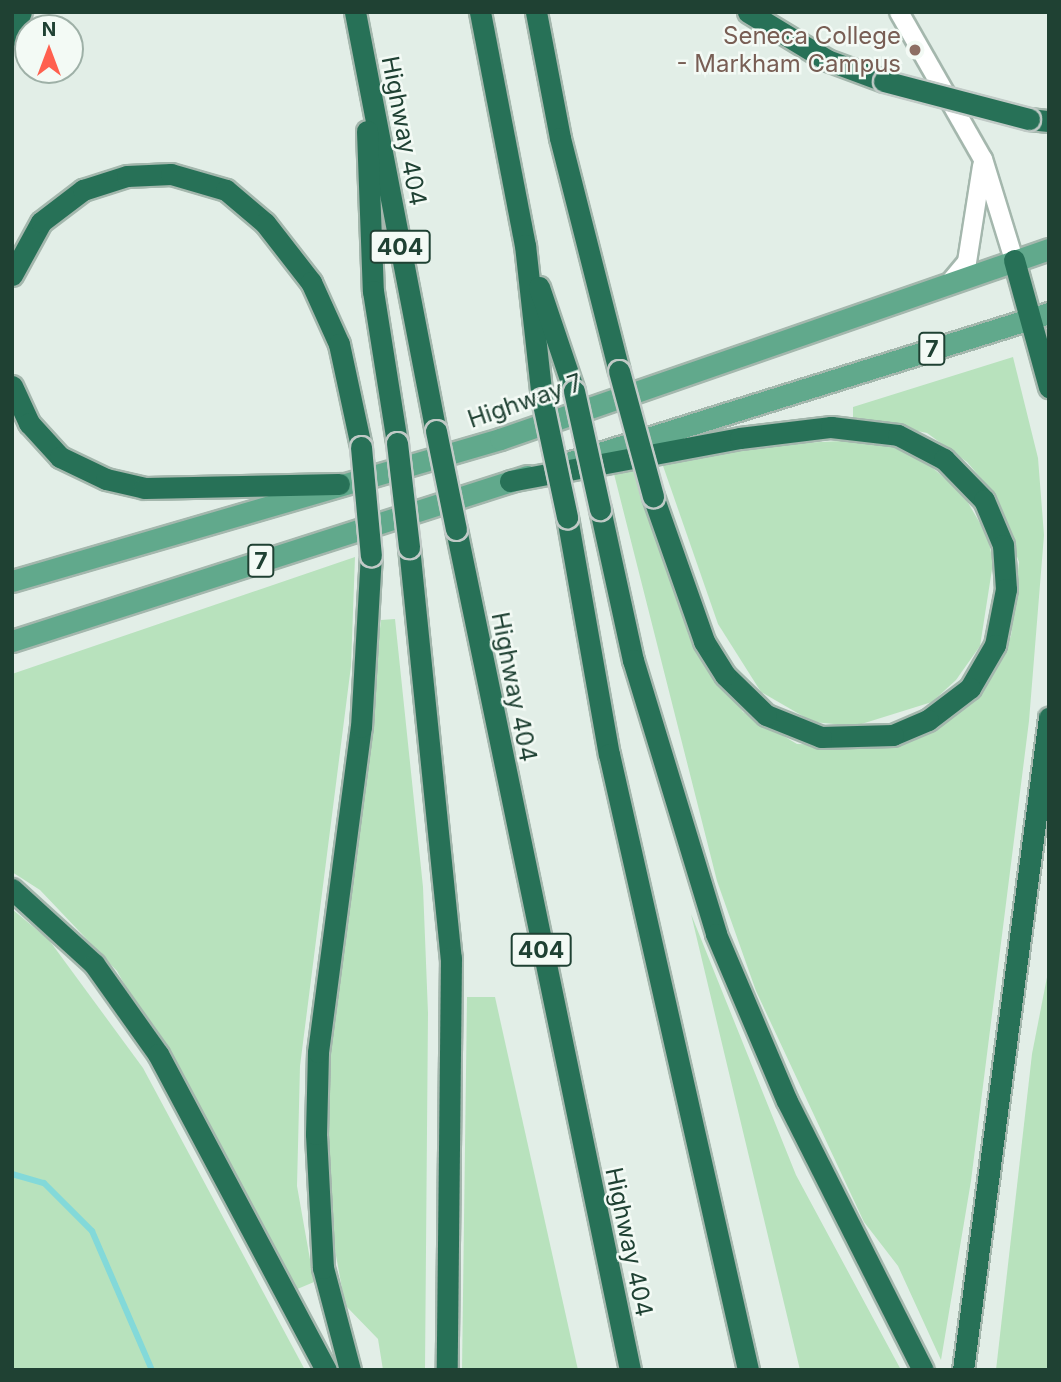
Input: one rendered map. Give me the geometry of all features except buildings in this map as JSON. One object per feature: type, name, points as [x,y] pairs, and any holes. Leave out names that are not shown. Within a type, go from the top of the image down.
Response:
[{"type":"highway","points":[[12,35],[20,12]]},
{"type":"highway","name":"Highway 404","points":[[355,12],[436,431],[630,1370]]},
{"type":"highway","points":[[480,12],[525,245],[542,399],[609,754],[748,1370]]},
{"type":"highway","points":[[510,481],[740,438],[831,427],[898,435],[944,459],[984,500],[1003,545],[1006,589],[995,645],[970,688],[928,720],[893,735],[821,737],[766,715],[725,675],[704,641],[653,496],[619,372],[560,138],[536,12]]},
{"type":"highway","points":[[748,12],[827,60],[884,82],[1039,120]]},
{"type":"highway","points":[[364,63],[373,291],[397,443],[451,958],[447,1370]]},
{"type":"highway","points":[[12,275],[41,222],[83,190],[127,176],[171,174],[226,190],[265,223],[311,282],[339,344],[361,447],[371,556],[360,727],[318,1052],[316,1134],[323,1268],[350,1370]]},
{"type":"highway","points":[[525,245],[573,391],[633,660],[716,934],[786,1101],[923,1370]]},
{"type":"highway","points":[[1014,260],[1039,316],[1049,387]]},
{"type":"highway","points":[[12,386],[29,423],[60,457],[106,479],[144,488],[340,484]]},
{"type":"highway","points":[[963,1370],[1049,718]]},
{"type":"highway","points":[[12,889],[94,964],[158,1054],[326,1370]]},
{"type":"main road","name":"Highway 7","points":[[12,581],[500,439],[1049,249]]},
{"type":"main road","name":"7","points":[[12,641],[510,481],[1039,316]]},
{"type":"street","points":[[900,12],[983,159],[1014,260]]},
{"type":"street","points":[[951,281],[967,262],[983,159]]},
{"type":"green space","points":[[1013,357],[1038,458],[1044,535],[1029,721],[971,1181],[941,1360],[898,1266],[864,1222],[756,991],[717,881],[613,470],[634,464],[689,636],[743,712],[797,744],[887,747],[930,732],[974,698],[994,671],[1011,636],[1019,562],[992,491],[967,462],[927,433],[853,418],[853,407]]},
{"type":"green space","points":[[841,441],[893,447],[927,463],[963,494],[988,537],[993,563],[980,646],[956,680],[932,702],[855,726],[813,722],[761,692],[718,624],[662,463],[725,447]]},
{"type":"green space","points":[[355,557],[351,666],[300,1066],[297,1186],[314,1282],[295,1290],[117,971],[40,890],[12,872],[12,674]]},
{"type":"green space","points":[[395,619],[423,887],[428,1013],[425,1370],[383,1370],[378,1339],[345,1305],[327,1206],[327,1072],[381,620]]},
{"type":"green space","points":[[12,909],[49,940],[143,1068],[305,1370],[12,1370]]},
{"type":"green space","points":[[691,914],[796,1175],[901,1370],[800,1370]]},
{"type":"green space","points":[[1049,967],[1049,1370],[996,1370],[1032,1054]]},
{"type":"green space","points":[[467,997],[495,997],[578,1370],[462,1370]]},
{"type":"waterway","points":[[12,1174],[44,1183],[92,1231],[152,1370]]},
{"type":"place","name":"Seneca College - Markham Campus","points":[[915,50]]}]
